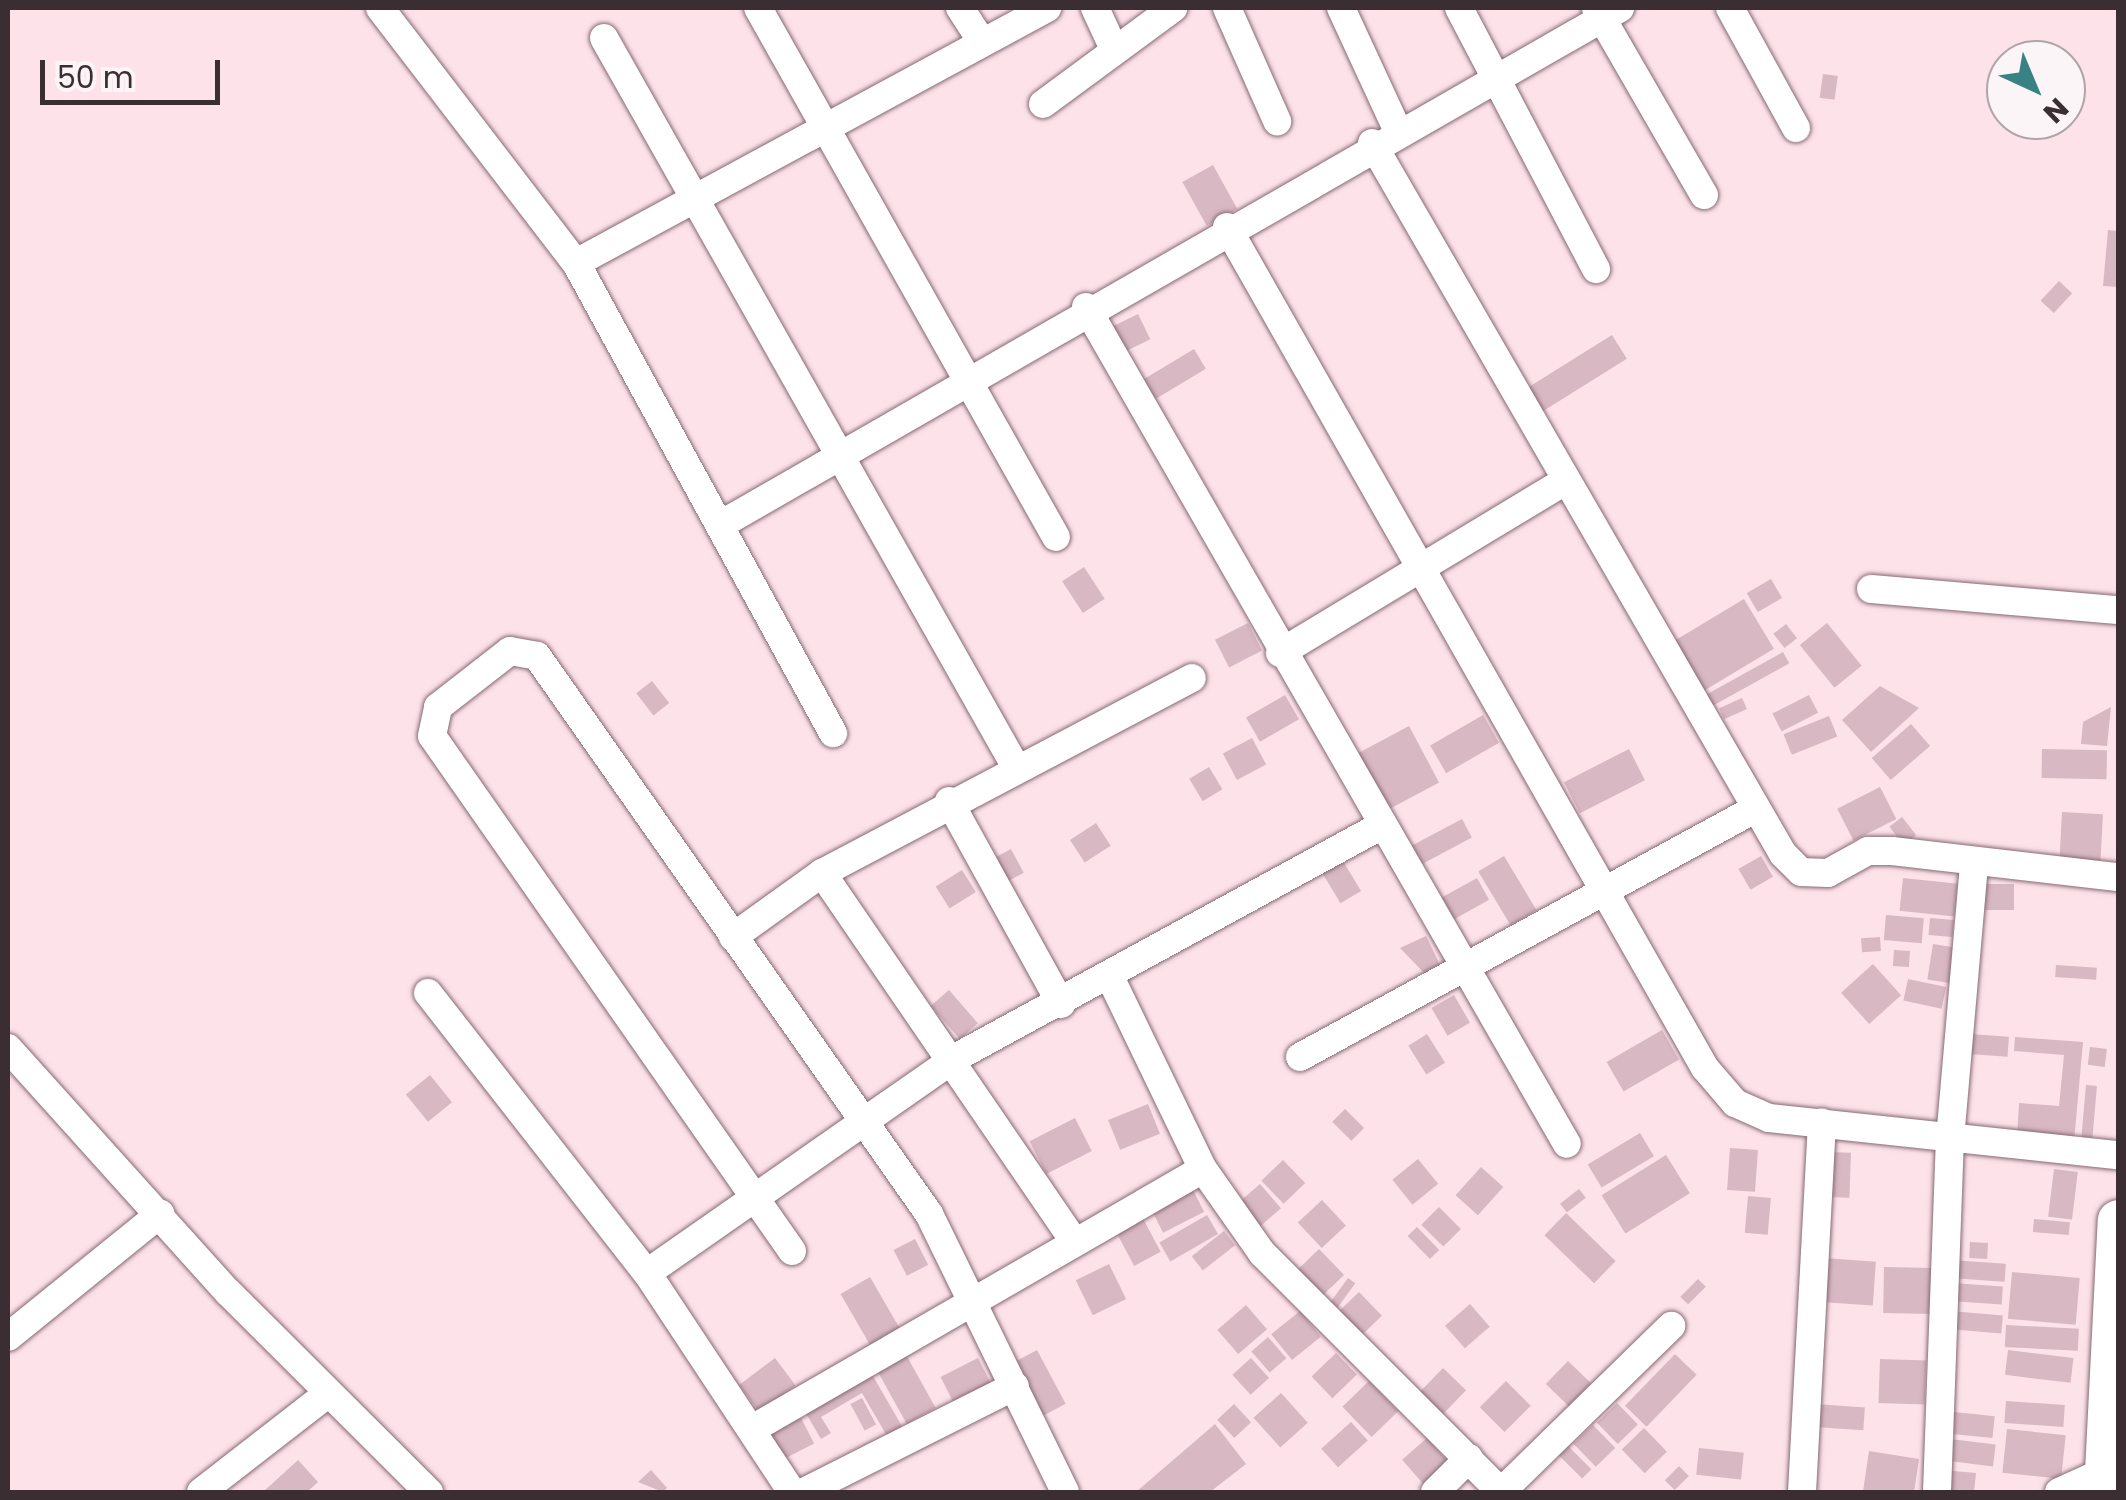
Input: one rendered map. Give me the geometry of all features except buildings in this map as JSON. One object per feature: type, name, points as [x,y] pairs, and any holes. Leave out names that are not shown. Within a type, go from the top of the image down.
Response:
[{"type":"highway","points":[[2109,1476],[2118,1220]]},
{"type":"street","points":[[382,8],[576,264],[832,733]]},
{"type":"street","points":[[758,8],[828,125],[1056,538]]},
{"type":"street","points":[[960,8],[981,40]]},
{"type":"street","points":[[576,264],[981,40],[1047,8]]},
{"type":"street","points":[[1095,8],[1113,47]]},
{"type":"street","points":[[1043,104],[1113,47],[1173,8]]},
{"type":"street","points":[[1226,8],[1277,121]]},
{"type":"street","points":[[1342,8],[1397,129]]},
{"type":"street","points":[[1459,8],[1491,79],[1596,270]]},
{"type":"street","points":[[1730,8],[1796,128]]},
{"type":"street","points":[[720,525],[837,451],[1605,11],[1704,194]]},
{"type":"street","points":[[604,38],[691,200],[1014,764]]},
{"type":"street","points":[[1372,144],[1753,810],[1801,872],[1828,873],[1868,851],[1974,866],[2118,877]]},
{"type":"street","points":[[1226,227],[1424,566],[1706,1068],[1735,1103],[1822,1124],[2118,1155]]},
{"type":"street","points":[[1086,308],[1280,653],[1567,1144]]},
{"type":"street","points":[[1280,653],[1562,482]]},
{"type":"street","points":[[1871,589],[2118,610]]},
{"type":"street","points":[[792,1251],[432,736],[438,706],[510,651],[537,656],[862,1118],[974,1298],[1059,1490]]},
{"type":"street","points":[[733,937],[822,873],[1014,764],[1192,678]]},
{"type":"street","points":[[949,802],[1061,1004]]},
{"type":"street","points":[[1300,1057],[1753,810]]},
{"type":"street","points":[[647,1273],[753,1192],[954,1058],[1111,979],[1381,826]]},
{"type":"street","points":[[1937,1492],[1950,1139],[1974,866]]},
{"type":"street","points":[[822,873],[954,1058],[1075,1242]]},
{"type":"street","points":[[1111,979],[1203,1168],[1262,1253],[1501,1492],[1671,1326]]},
{"type":"street","points":[[428,993],[647,1273],[754,1428],[792,1492]]},
{"type":"street","points":[[8,1048],[326,1394],[428,1492]]},
{"type":"street","points":[[1802,1492],[1822,1124]]},
{"type":"street","points":[[754,1428],[1203,1168]]},
{"type":"street","points":[[8,1337],[160,1214]]},
{"type":"street","points":[[804,1492],[1015,1386]]},
{"type":"street","points":[[201,1492],[326,1394]]},
{"type":"street","points":[[1435,1492],[1468,1458]]},
{"type":"street","points":[[2059,1492],[2109,1476]]}]
